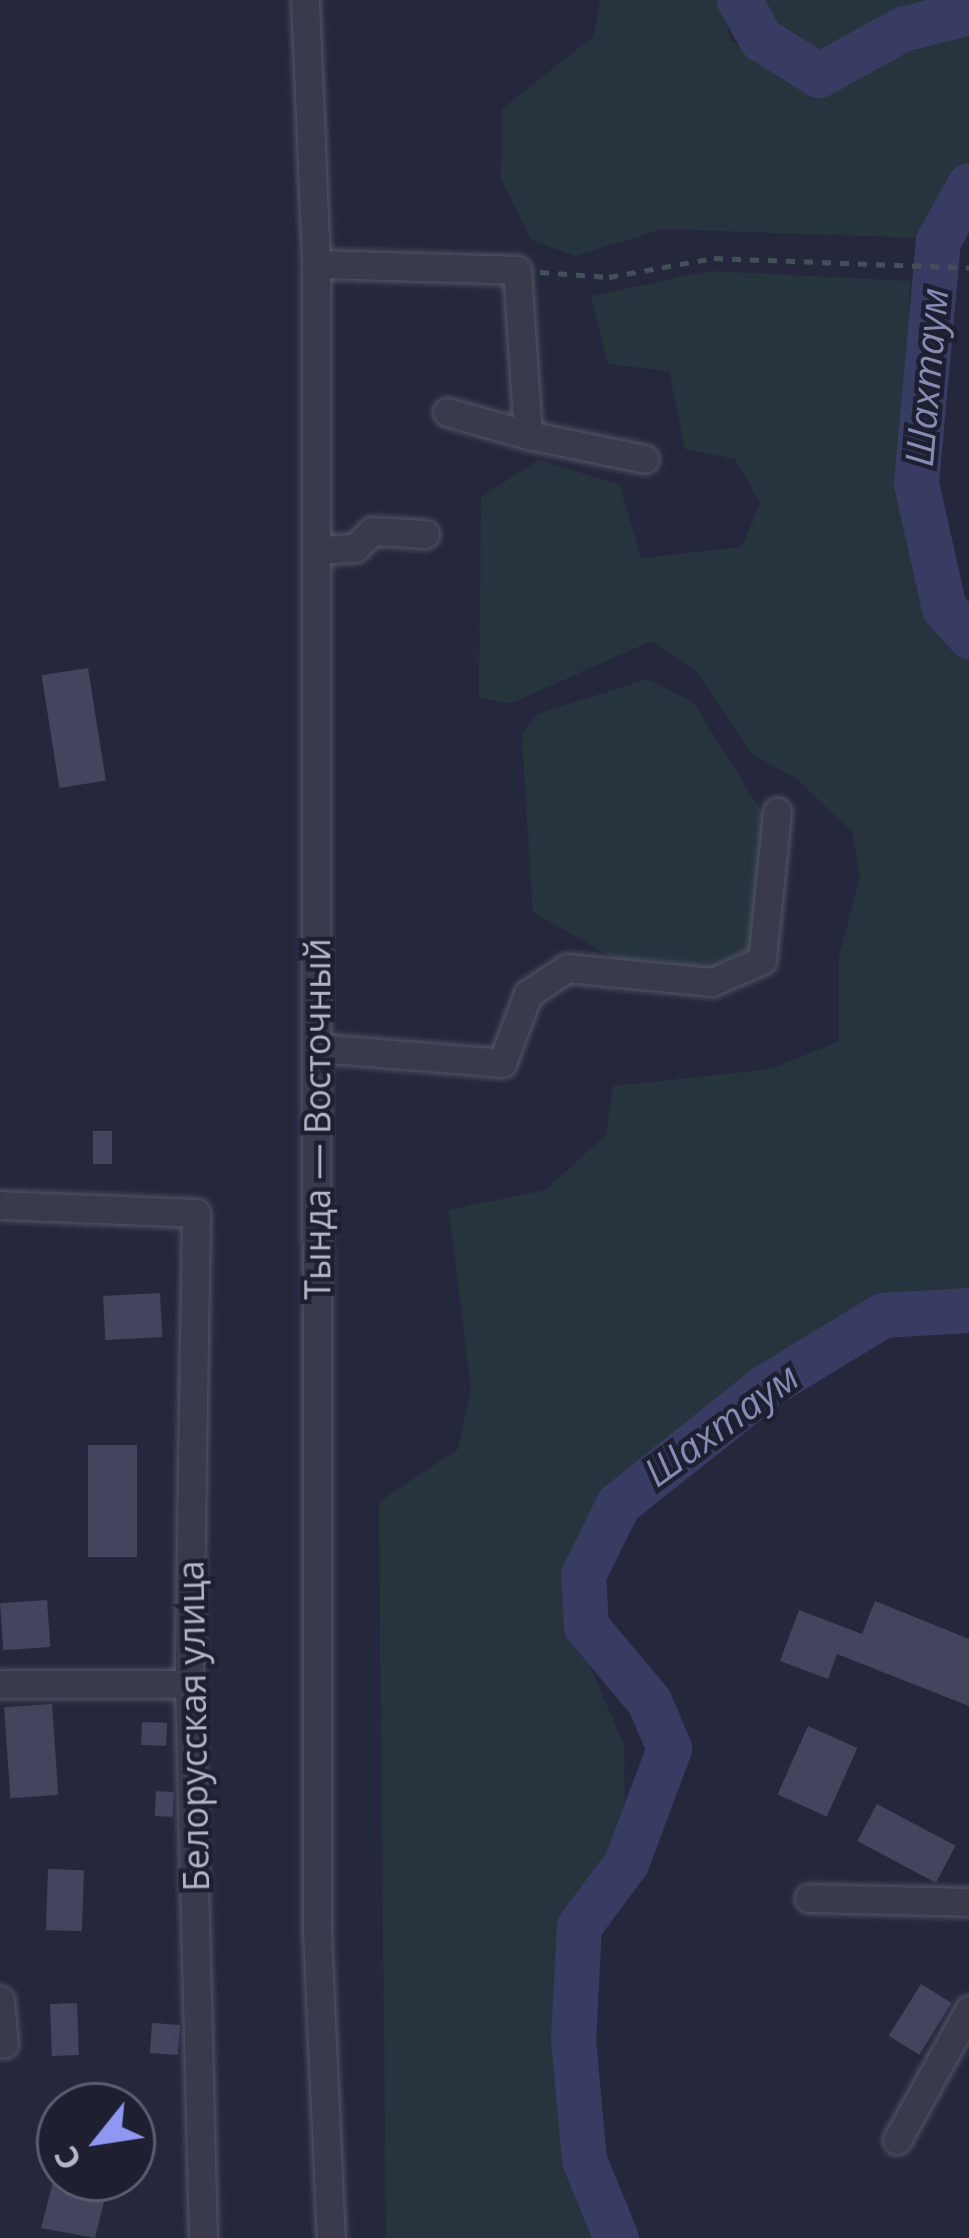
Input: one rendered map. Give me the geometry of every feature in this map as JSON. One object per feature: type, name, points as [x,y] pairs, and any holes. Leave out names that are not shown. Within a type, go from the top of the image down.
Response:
[{"type":"street","name":"Тында — Восточный","points":[[305,0],[316,264],[317,1910],[331,2238]]},
{"type":"street","points":[[316,264],[517,270],[528,435]]},
{"type":"street","points":[[447,412],[528,435],[645,459]]},
{"type":"street","points":[[317,550],[355,548],[371,531],[425,534]]},
{"type":"street","points":[[319,1048],[502,1063],[528,994],[567,968],[712,982],[762,960],[778,812]]},
{"type":"street","name":"Белорусская улица","points":[[0,1205],[196,1213],[189,1684],[203,2238]]},
{"type":"street","points":[[0,1684],[189,1684]]},
{"type":"street","points":[[809,1898],[969,1903]]},
{"type":"street","points":[[0,2000],[4,2044]]},
{"type":"street","points":[[897,2140],[969,2010]]},
{"type":"path","points":[[517,270],[609,277],[714,258],[969,268]]},
{"type":"shaded area","points":[[600,0],[721,0],[730,40],[814,85],[969,31],[969,161],[921,238],[662,229],[576,256],[531,240],[501,179],[502,109],[594,36]]},
{"type":"shaded area","points":[[750,0],[948,0],[835,56],[799,50]]},
{"type":"shaded area","points":[[710,271],[910,281],[902,489],[937,617],[969,653],[969,1291],[863,1307],[747,1376],[712,1415],[646,1453],[593,1525],[562,1601],[624,1745],[625,1815],[610,1867],[570,1908],[551,2045],[584,2211],[600,2238],[386,2238],[379,1502],[458,1449],[471,1388],[449,1210],[545,1190],[606,1135],[613,1086],[771,1069],[839,1041],[839,956],[860,877],[852,832],[797,779],[752,754],[695,670],[651,641],[512,703],[479,698],[481,497],[539,460],[620,485],[641,558],[742,547],[760,503],[735,459],[685,449],[669,371],[608,364],[591,296]]},
{"type":"shaded area","points":[[648,679],[693,702],[763,814],[754,946],[706,972],[638,972],[533,912],[522,735],[537,714]]},
{"type":"building","points":[[88,668],[106,781],[59,788],[42,675]]},
{"type":"building","points":[[93,1131],[112,1131],[112,1164],[93,1164]]},
{"type":"building","points":[[160,1293],[162,1337],[105,1340],[103,1296]]},
{"type":"building","points":[[88,1445],[137,1445],[137,1557],[88,1557]]},
{"type":"building","points":[[47,1600],[50,1647],[3,1650],[0,1603]]},
{"type":"building","points":[[875,1601],[969,1639],[969,1706],[837,1654],[828,1679],[780,1661],[799,1610],[862,1634]]},
{"type":"building","points":[[52,1704],[58,1795],[10,1798],[4,1707]]},
{"type":"building","points":[[142,1722],[167,1723],[166,1746],[141,1745]]},
{"type":"building","points":[[808,1726],[857,1748],[827,1816],[777,1795]]},
{"type":"building","points":[[156,1791],[174,1792],[173,1817],[155,1816]]},
{"type":"building","points":[[877,1804],[956,1846],[936,1883],[857,1841]]},
{"type":"building","points":[[48,1869],[84,1870],[82,1931],[46,1930]]},
{"type":"building","points":[[921,1984],[952,2003],[919,2055],[889,2036]]},
{"type":"building","points":[[77,2003],[79,2055],[52,2056],[50,2004]]},
{"type":"building","points":[[152,2023],[180,2025],[178,2055],[150,2053]]},
{"type":"building","points":[[48,2202],[104,2202],[95,2238],[41,2228]]},
{"type":"waterway","name":"Шахтаум","points":[[739,0],[761,39],[819,75],[902,29],[969,12]]},
{"type":"waterway","name":"Шахтаум","points":[[969,185],[938,241],[916,483],[944,608],[969,636]]},
{"type":"waterway","name":"Шахтаум","points":[[616,2238],[584,2160],[573,2040],[579,1926],[626,1863],[669,1748],[649,1701],[586,1626],[583,1575],[618,1504],[766,1386],[883,1315],[969,1310]]}]
